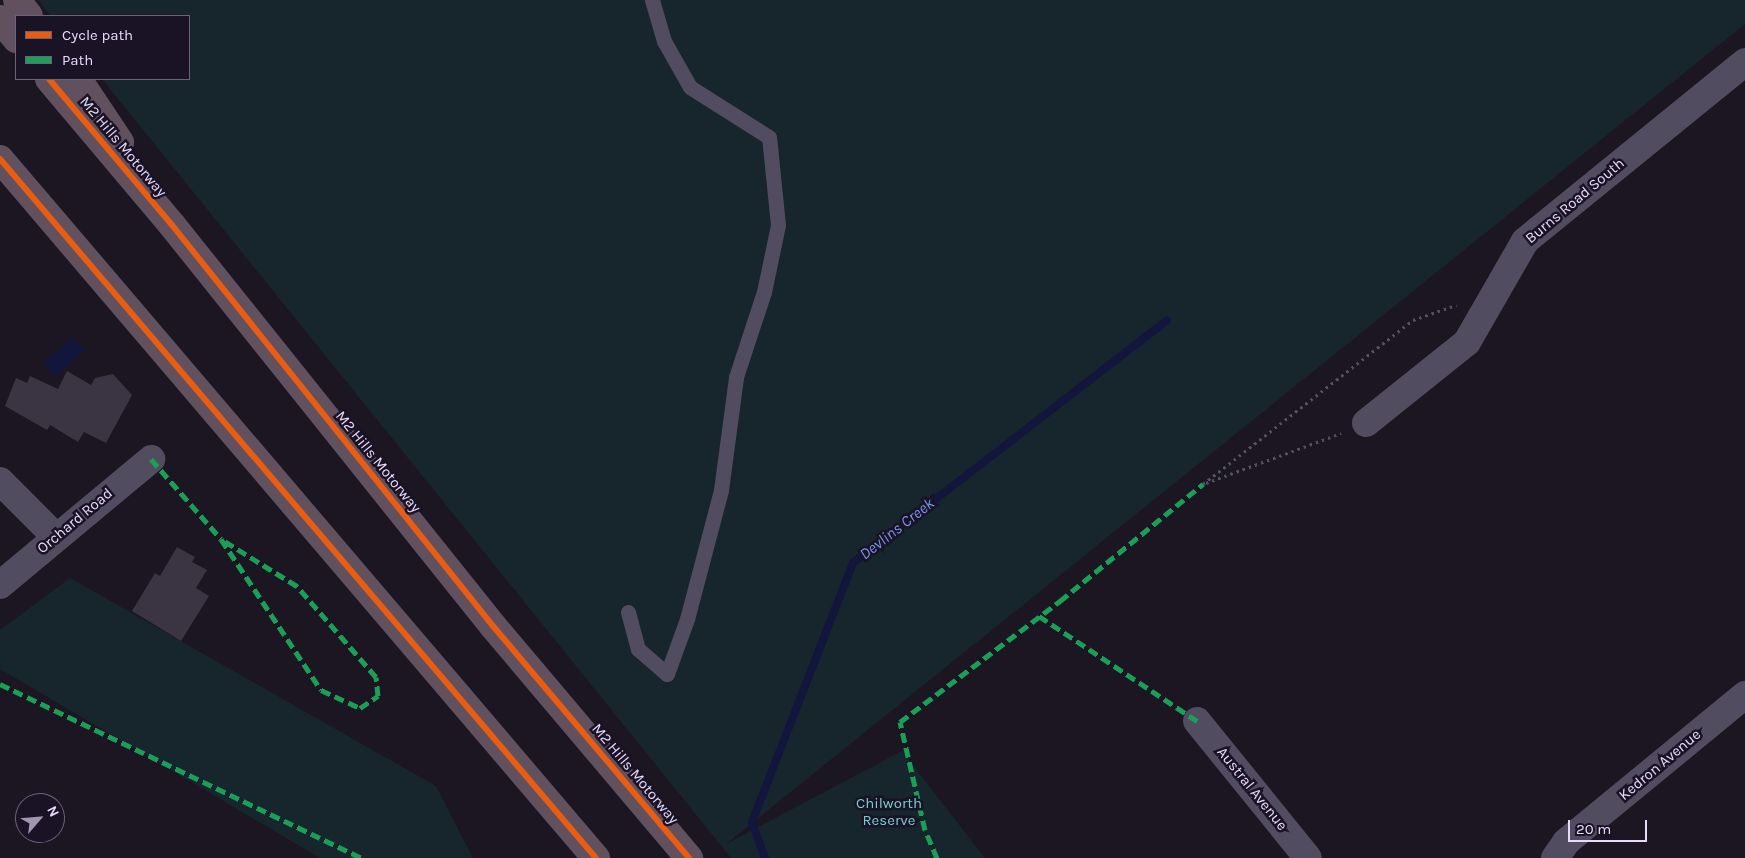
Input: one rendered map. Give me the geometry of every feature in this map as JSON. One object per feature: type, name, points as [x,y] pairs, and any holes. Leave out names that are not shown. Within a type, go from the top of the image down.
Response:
[{"type":"highway","points":[[17,0],[28,15]]},
{"type":"highway","points":[[0,19],[15,40]]},
{"type":"highway","points":[[0,28],[15,40]]},
{"type":"highway","name":"M2 Hills Motorway","points":[[50,80],[172,225],[493,626],[689,858]]},
{"type":"highway","points":[[79,80],[172,225]]},
{"type":"highway","points":[[0,152],[35,200]]},
{"type":"highway","points":[[0,159],[596,858]]},
{"type":"highway","points":[[0,164],[35,200]]},
{"type":"street","name":"Burns Road South","points":[[1366,423],[1467,342],[1525,241],[1745,62]]},
{"type":"street","name":"Orchard Road","points":[[0,585],[151,459]]},
{"type":"street","points":[[0,481],[56,537]]},
{"type":"street","name":"Kedron Avenue","points":[[1555,858],[1566,842],[1745,695]]},
{"type":"street","name":"Austral Avenue","points":[[1197,721],[1308,858]]},
{"type":"lane","points":[[628,612],[638,650],[667,674],[687,619],[721,490],[736,377],[764,292],[778,225],[769,137],[690,87],[664,41],[652,0]]},
{"type":"path","points":[[1366,423],[1203,484],[1413,320],[1496,290]]},
{"type":"green space","name":"Chilworth Reserve","points":[[38,0],[1745,0],[1745,24],[726,844],[902,751],[985,858],[731,858],[103,80],[190,80],[190,15],[50,15]]},
{"type":"green space","points":[[70,578],[436,786],[473,858],[320,858],[0,669],[0,630]]},
{"type":"shaded area","points":[[73,337],[85,351],[55,376],[44,363]]},
{"type":"building","points":[[67,371],[91,385],[95,378],[113,374],[132,395],[106,443],[84,432],[78,442],[50,425],[47,430],[5,406],[16,378],[27,383],[30,376],[58,389]]},
{"type":"building","points":[[177,547],[195,557],[192,562],[207,570],[196,588],[209,596],[181,641],[132,611],[155,573],[160,576]]},
{"type":"waterway","name":"Devlins Creek","points":[[765,858],[752,822],[853,563],[1167,320]]},
{"type":"marked path","points":[[151,459],[221,539],[321,690],[360,708],[378,696],[376,677],[297,586],[221,539]]},
{"type":"marked path","points":[[937,858],[925,830],[900,722],[1060,601],[1203,484]]},
{"type":"marked path","points":[[1039,616],[1197,721]]},
{"type":"marked path","points":[[0,684],[362,858]]},
{"type":"cycle path","points":[[50,80],[172,225],[493,626],[689,858]]},
{"type":"cycle path","points":[[0,159],[596,858]]}]
